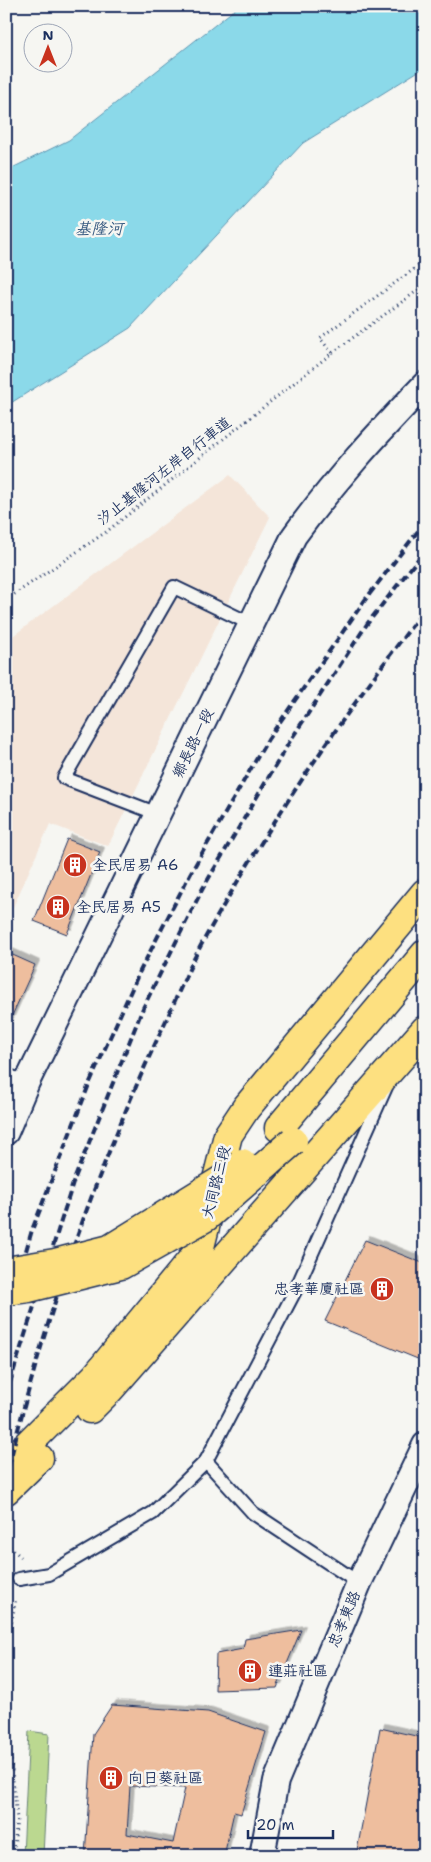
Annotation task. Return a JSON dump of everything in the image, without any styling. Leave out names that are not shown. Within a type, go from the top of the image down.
[{"type":"main road","name":"大同路三段","points":[[6,1466],[95,1378],[199,1251],[228,1135],[246,1108],[425,893]]},
{"type":"main road","points":[[6,1271],[55,1263],[110,1250],[230,1175],[279,1128],[425,954]]},
{"type":"main road","points":[[6,1291],[29,1288],[121,1266],[206,1217],[293,1141],[425,983]]},
{"type":"main road","points":[[6,1490],[110,1389],[425,1030]]},
{"type":"street","name":"鄉長路一段","points":[[6,1132],[17,1079],[158,814],[294,536],[339,478],[425,384]]},
{"type":"street","name":"忠孝東路","points":[[262,1856],[276,1781],[359,1583],[425,1445]]},
{"type":"lane","points":[[158,814],[64,778],[174,587],[252,624]]},
{"type":"lane","points":[[19,1579],[49,1574],[153,1512],[206,1461],[296,1290],[397,1064]]},
{"type":"lane","points":[[206,1461],[253,1512],[359,1583]]},
{"type":"path","points":[[332,353],[320,338],[425,261]]},
{"type":"path","name":"汐止基隆河左岸自行車道","points":[[6,600],[106,532],[332,353],[425,285]]},
{"type":"path","points":[[13,1856],[17,1819],[7,1721],[9,1637],[19,1579]]},
{"type":"shaded area","points":[[230,475],[270,517],[108,846],[50,824],[6,923],[6,641]]},
{"type":"green space","points":[[29,1731],[49,1734],[43,1856],[23,1856]]},
{"type":"water","name":"基隆河","points":[[239,6],[425,6],[425,67],[303,143],[130,328],[6,406],[6,171],[69,140]]},
{"type":"building","points":[[67,839],[100,852],[67,934],[34,921]]},
{"type":"building","points":[[6,952],[35,965],[6,1029]]},
{"type":"building","name":"忠孝華廈社區","points":[[365,1240],[425,1264],[425,1362],[325,1321]]},
{"type":"building","name":"連莊社區","points":[[301,1630],[277,1688],[215,1690],[216,1654],[243,1649],[245,1639]]},
{"type":"building","points":[[112,1705],[208,1712],[266,1732],[241,1814],[234,1812],[224,1856],[85,1856],[93,1734]],"holes":[[[130,1786],[185,1788],[173,1843],[127,1834]]]},
{"type":"building","points":[[380,1728],[425,1738],[425,1856],[356,1856]]},
{"type":"railway","points":[[6,1320],[32,1230],[90,1082],[138,975],[190,874],[268,739],[365,600],[425,522]]},
{"type":"railway","points":[[6,1395],[74,1180],[143,1008],[203,888],[290,741],[367,624],[425,550]]},
{"type":"railway","points":[[6,1478],[20,1421],[53,1307],[92,1194],[137,1085],[193,961],[281,811],[365,689],[425,609]]},
{"type":"place","name":"全民居易 A6","points":[[75,865]]},
{"type":"place","name":"全民居易 A5","points":[[58,907]]},
{"type":"place","name":"忠孝華廈社區","points":[[382,1289]]},
{"type":"place","name":"連莊社區","points":[[250,1671]]},
{"type":"place","name":"向日葵社區","points":[[111,1778]]}]
